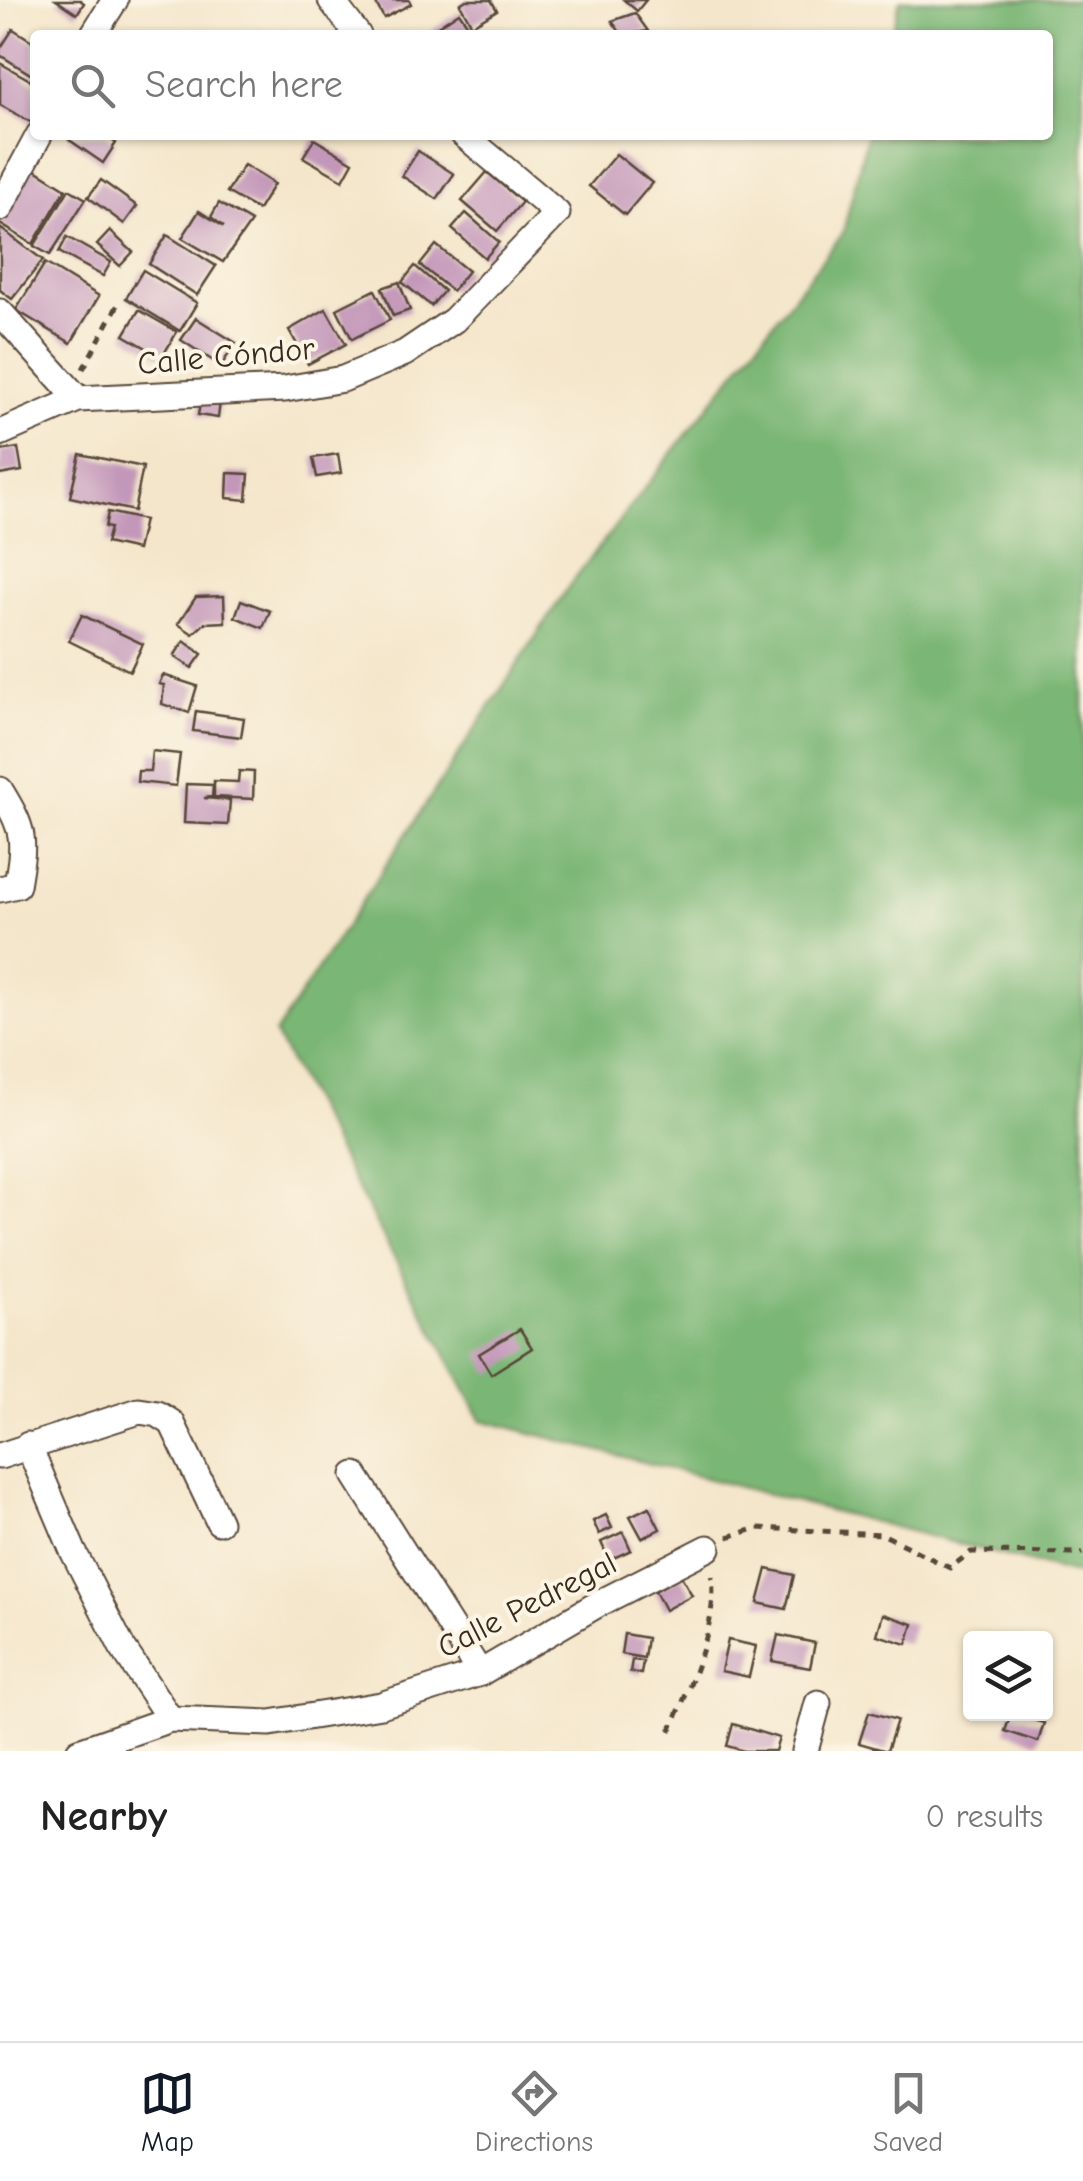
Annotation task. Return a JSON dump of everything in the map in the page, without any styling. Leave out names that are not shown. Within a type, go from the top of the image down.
[{"type":"street","points":[[96,30],[115,0]]},
{"type":"street","points":[[332,0],[354,30]]},
{"type":"street","points":[[0,208],[36,140]]},
{"type":"street","name":"Calle Cóndor","points":[[73,393],[285,389],[342,378],[405,354],[454,320],[558,212],[470,140]]},
{"type":"street","points":[[0,312],[73,393],[0,434]]},
{"type":"street","points":[[0,790],[21,824],[22,853],[16,885],[0,888]]},
{"type":"street","points":[[0,1456],[139,1411],[158,1414],[172,1423],[219,1522]]},
{"type":"street","points":[[28,1445],[74,1551],[122,1646],[170,1719]]},
{"type":"street","points":[[355,1474],[480,1673]]},
{"type":"street","name":"Calle Pedregal","points":[[78,1751],[170,1719],[270,1723],[381,1705],[480,1673],[598,1604],[708,1548]]},
{"type":"street","points":[[804,1751],[818,1703]]},
{"type":"path","points":[[73,393],[120,301]]},
{"type":"path","points":[[670,1731],[697,1672],[714,1592],[708,1548],[728,1537],[758,1528],[882,1534],[950,1568],[971,1552],[1083,1552]]},
{"type":"green space","points":[[900,0],[1083,0],[1083,1576],[481,1420],[275,1034],[569,586],[843,233],[866,140],[1053,140],[1053,30],[893,30]]},
{"type":"building","points":[[56,0],[80,0],[84,3],[77,14]]},
{"type":"building","points":[[374,0],[409,0],[411,4],[384,18]]},
{"type":"building","points":[[466,0],[491,0],[497,10],[472,25],[460,4]]},
{"type":"building","points":[[624,0],[646,0],[637,11]]},
{"type":"building","points":[[459,12],[472,30],[432,30]]},
{"type":"building","points":[[635,13],[647,30],[618,30],[612,21]]},
{"type":"building","points":[[13,29],[30,40],[30,74],[0,55]]},
{"type":"building","points":[[0,63],[30,80],[30,122],[0,105]]},
{"type":"building","points":[[69,140],[116,143],[103,163]]},
{"type":"building","points":[[316,140],[353,162],[343,180],[303,157]]},
{"type":"building","points":[[418,151],[454,174],[437,199],[402,176]]},
{"type":"building","points":[[616,154],[652,183],[625,215],[589,186]]},
{"type":"building","points":[[244,165],[274,184],[258,210],[227,192]]},
{"type":"building","points":[[31,167],[66,189],[33,244],[0,224]]},
{"type":"building","points":[[487,172],[522,202],[497,231],[462,201]]},
{"type":"building","points":[[101,180],[137,206],[124,224],[88,197]]},
{"type":"building","points":[[69,189],[86,199],[50,255],[34,246]]},
{"type":"building","points":[[219,203],[251,222],[223,262],[182,238],[199,211],[224,227],[211,217]]},
{"type":"building","points":[[466,213],[499,242],[485,258],[452,229]]},
{"type":"building","points":[[0,228],[43,260],[12,299],[0,290]]},
{"type":"building","points":[[110,231],[133,252],[120,266],[97,245]]},
{"type":"building","points":[[167,235],[216,266],[197,295],[149,264]]},
{"type":"building","points":[[67,237],[111,262],[103,276],[59,252]]},
{"type":"building","points":[[436,245],[468,271],[452,291],[420,265]]},
{"type":"building","points":[[45,263],[99,296],[71,343],[16,310]]},
{"type":"building","points":[[415,266],[444,291],[431,306],[402,282]]},
{"type":"building","points":[[143,270],[197,303],[180,331],[126,298]]},
{"type":"building","points":[[399,282],[410,310],[393,316],[382,288]]},
{"type":"building","points":[[375,290],[390,320],[352,339],[337,309]]},
{"type":"building","points":[[326,309],[346,344],[308,364],[289,330]]},
{"type":"building","points":[[139,310],[177,332],[162,357],[124,335]]},
{"type":"building","points":[[196,318],[236,343],[221,366],[181,340]]},
{"type":"building","points":[[201,399],[220,402],[218,418],[198,415]]},
{"type":"building","points":[[18,448],[22,471],[0,475],[0,451]]},
{"type":"building","points":[[80,454],[143,467],[134,511],[70,497]]},
{"type":"building","points":[[338,454],[341,473],[317,477],[313,458]]},
{"type":"building","points":[[228,473],[249,474],[247,500],[227,498]]},
{"type":"building","points":[[108,512],[144,520],[137,550],[106,543],[110,528],[105,527]]},
{"type":"building","points":[[224,596],[225,622],[205,623],[193,634],[178,624],[196,597]]},
{"type":"building","points":[[241,600],[270,611],[263,628],[235,617]]},
{"type":"building","points":[[82,615],[143,644],[130,671],[69,641]]},
{"type":"building","points":[[184,641],[202,654],[192,668],[174,656]]},
{"type":"building","points":[[163,675],[197,686],[189,713],[162,704],[164,685],[159,684]]},
{"type":"building","points":[[196,711],[244,718],[241,737],[193,731]]},
{"type":"building","points":[[152,751],[180,754],[176,786],[137,782],[138,771],[150,771]]},
{"type":"building","points":[[239,771],[254,772],[253,799],[214,797],[214,781],[238,782]]},
{"type":"building","points":[[186,784],[213,785],[212,797],[204,798],[230,800],[228,825],[184,823]]},
{"type":"building","points":[[520,1329],[532,1348],[491,1374],[479,1354]]},
{"type":"building","points":[[649,1507],[660,1529],[642,1538],[630,1516]]},
{"type":"building","points":[[606,1515],[612,1528],[599,1534],[593,1521]]},
{"type":"building","points":[[623,1532],[631,1550],[609,1560],[601,1542]]},
{"type":"building","points":[[767,1569],[794,1575],[786,1609],[758,1603]]},
{"type":"building","points":[[681,1576],[692,1595],[665,1610],[655,1591]]},
{"type":"building","points":[[883,1614],[913,1624],[907,1644],[877,1635]]},
{"type":"building","points":[[624,1634],[647,1638],[644,1658],[621,1654]]},
{"type":"building","points":[[778,1635],[815,1643],[810,1668],[772,1661]]},
{"type":"building","points":[[728,1640],[756,1646],[749,1677],[721,1671]]},
{"type":"building","points":[[632,1660],[643,1661],[641,1674],[630,1672]]},
{"type":"building","points":[[869,1712],[897,1720],[887,1751],[859,1743]]},
{"type":"building","points":[[1009,1721],[1044,1723],[1038,1742],[1005,1731]]},
{"type":"building","points":[[733,1724],[779,1738],[775,1751],[744,1751],[727,1746]]}]
